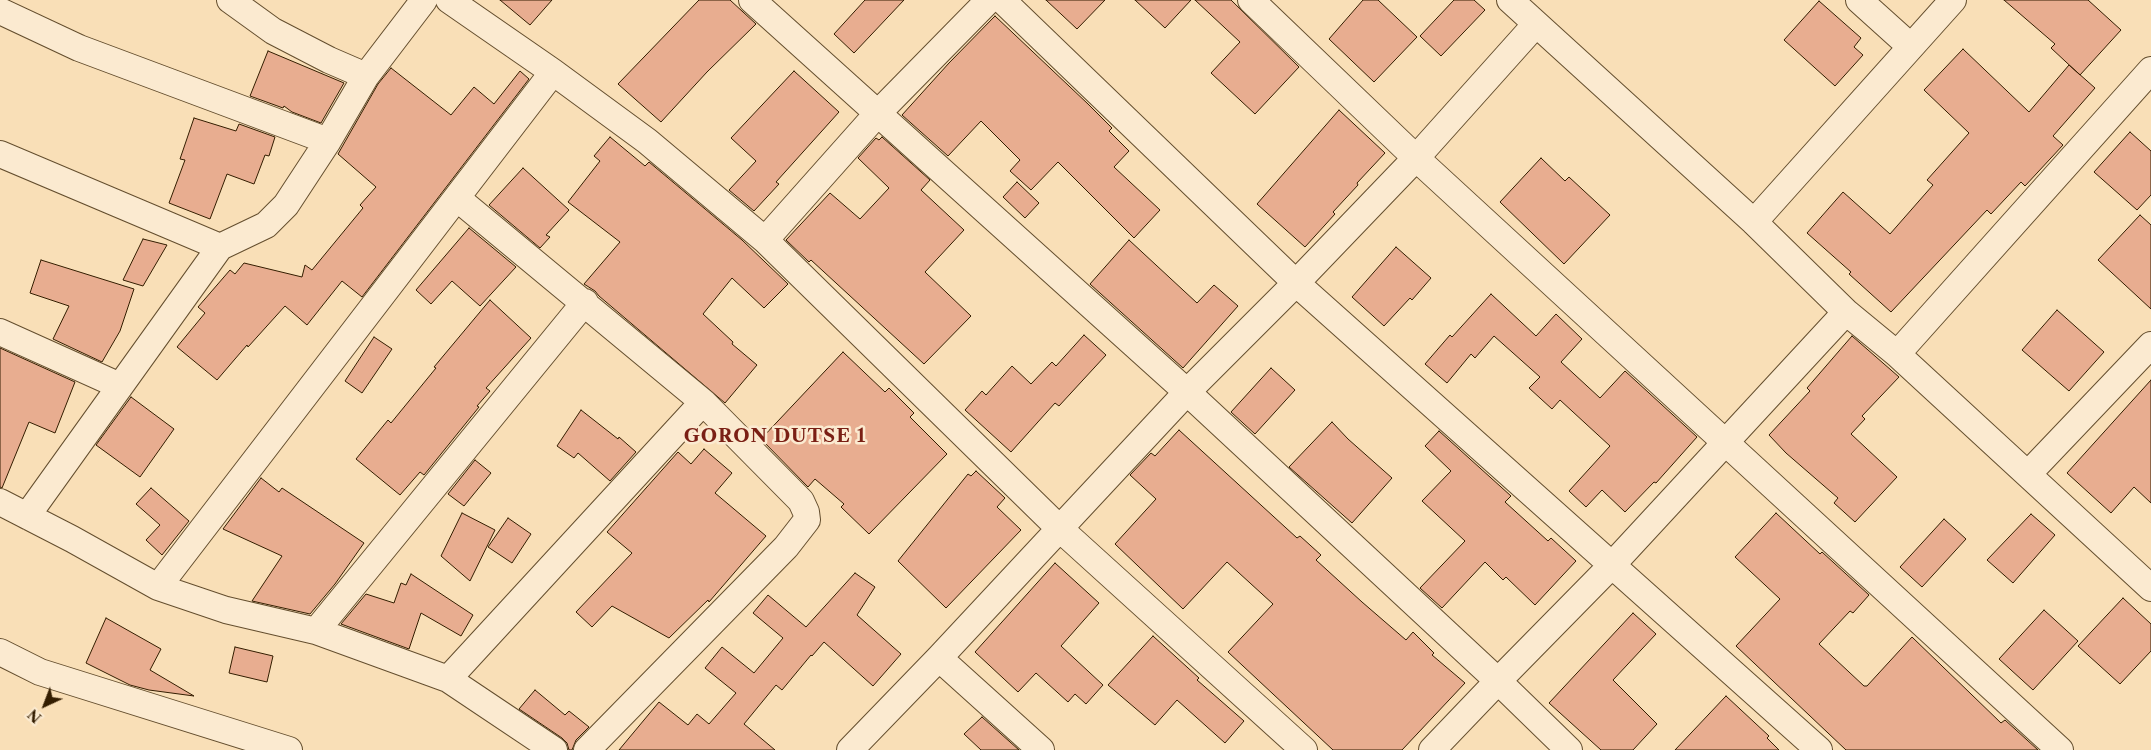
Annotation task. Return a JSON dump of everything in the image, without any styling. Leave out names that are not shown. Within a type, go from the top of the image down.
[{"type":"street","points":[[230,0],[274,31],[329,60],[366,76]]},
{"type":"street","points":[[27,516],[220,246],[266,225],[286,205],[328,141],[366,76],[424,0]]},
{"type":"street","points":[[449,0],[553,72],[670,159],[765,240],[1059,528],[1304,750]]},
{"type":"street","points":[[752,0],[1187,392],[1498,680],[1569,750]]},
{"type":"street","points":[[765,240],[878,113],[989,0]]},
{"type":"street","points":[[1002,0],[1296,282],[1819,750]]},
{"type":"street","points":[[1251,0],[1416,158],[2060,750]]},
{"type":"street","points":[[1510,0],[1754,222],[1846,312],[1897,354],[2151,588]]},
{"type":"street","points":[[1859,0],[1910,46]]},
{"type":"street","points":[[1754,222],[1953,0]]},
{"type":"street","points":[[0,11],[79,48],[328,141]]},
{"type":"street","points":[[850,750],[939,658],[1187,392],[1416,158],[1536,24]]},
{"type":"street","points":[[1897,354],[2151,70]]},
{"type":"street","points":[[158,587],[458,199],[553,72]]},
{"type":"street","points":[[0,154],[220,246]]},
{"type":"street","points":[[458,199],[585,302],[703,402],[801,501],[806,512],[807,520],[786,547],[587,750]]},
{"type":"street","points":[[316,631],[585,302]]},
{"type":"street","points":[[1432,750],[1498,680],[1612,565],[1846,312]]},
{"type":"street","points":[[0,332],[120,386]]},
{"type":"street","points":[[2028,474],[2151,345]]},
{"type":"street","points":[[448,679],[703,402]]},
{"type":"street","points":[[0,502],[158,587],[226,610],[316,631],[448,679],[554,750]]},
{"type":"street","points":[[0,652],[40,672],[289,750]]},
{"type":"street","points":[[939,658],[1041,750]]},
{"type":"building","points":[[500,0],[552,0],[530,25]]},
{"type":"building","points":[[699,0],[730,0],[756,24],[707,72],[661,122],[618,84]]},
{"type":"building","points":[[865,0],[904,0],[854,53],[834,34]]},
{"type":"building","points":[[1046,0],[1105,0],[1077,29]]},
{"type":"building","points":[[1135,0],[1191,0],[1165,28]]},
{"type":"building","points":[[1195,0],[1231,0],[1299,67],[1255,114],[1211,73],[1240,42]]},
{"type":"building","points":[[1363,0],[1378,0],[1417,37],[1374,82],[1329,39]]},
{"type":"building","points":[[1454,0],[1474,0],[1485,10],[1441,56],[1420,36]]},
{"type":"building","points":[[2004,0],[2088,0],[2121,30],[2080,75],[2051,48],[2055,44]]},
{"type":"building","points":[[1819,1],[1861,38],[1854,47],[1863,55],[1835,86],[1784,40]]},
{"type":"building","points":[[995,16],[1112,128],[1109,131],[1129,151],[1114,167],[1160,210],[1134,238],[1058,162],[1031,190],[1010,171],[1020,160],[981,121],[948,156],[902,115]]},
{"type":"building","points":[[1963,49],[2029,112],[2069,65],[2095,88],[2053,136],[2063,145],[2025,186],[2021,182],[1991,214],[1987,210],[1891,312],[1849,274],[1851,272],[1807,233],[1843,192],[1890,234],[1933,185],[1927,180],[1969,133],[1924,90]]},
{"type":"building","points":[[268,51],[344,83],[321,123],[292,112],[284,106],[283,108],[250,96]]},
{"type":"building","points":[[391,68],[451,115],[474,87],[494,104],[520,71],[529,79],[362,297],[342,281],[307,325],[285,306],[248,347],[247,345],[217,380],[177,347],[205,313],[198,307],[230,270],[235,274],[244,263],[302,277],[305,265],[312,270],[363,208],[360,205],[376,187],[338,154],[378,84]]},
{"type":"building","points":[[794,71],[839,112],[776,182],[779,184],[754,211],[729,190],[756,161],[731,138]]},
{"type":"building","points":[[1339,110],[1385,153],[1357,183],[1358,185],[1333,212],[1335,214],[1305,247],[1257,204]]},
{"type":"building","points":[[194,118],[236,131],[239,124],[275,137],[269,156],[265,155],[254,184],[227,174],[210,219],[169,203],[185,160],[180,159]]},
{"type":"building","points":[[2130,132],[2151,151],[2151,195],[2137,210],[2094,172]]},
{"type":"building","points":[[610,137],[645,166],[649,162],[742,240],[788,284],[764,308],[732,278],[703,314],[733,342],[732,344],[757,365],[725,403],[595,291],[584,284],[620,242],[568,202],[600,161],[594,156]]},
{"type":"building","points":[[882,137],[930,180],[921,190],[964,230],[925,272],[971,316],[924,364],[811,260],[809,262],[786,240],[830,193],[860,219],[889,188],[858,158],[876,138],[879,140]]},
{"type":"building","points":[[1541,158],[1565,181],[1569,177],[1610,215],[1564,264],[1500,202]]},
{"type":"building","points":[[523,168],[569,210],[546,235],[550,237],[540,248],[489,205]]},
{"type":"building","points":[[1017,182],[1039,203],[1025,218],[1003,197]]},
{"type":"building","points":[[2140,215],[2151,225],[2151,309],[2098,260]]},
{"type":"building","points":[[469,228],[516,267],[480,306],[452,281],[431,304],[416,290]]},
{"type":"building","points":[[143,239],[167,245],[143,286],[123,280]]},
{"type":"building","points":[[1129,240],[1197,303],[1214,285],[1238,306],[1183,368],[1090,284]]},
{"type":"building","points":[[1396,247],[1431,278],[1412,300],[1410,298],[1384,326],[1352,297]]},
{"type":"building","points":[[41,260],[134,289],[120,331],[102,362],[53,339],[69,306],[30,293]]},
{"type":"building","points":[[1491,294],[1536,336],[1556,314],[1582,339],[1561,362],[1600,398],[1625,371],[1697,437],[1656,483],[1654,482],[1625,512],[1602,490],[1586,507],[1569,491],[1610,446],[1560,400],[1552,409],[1529,388],[1540,377],[1494,336],[1475,358],[1471,354],[1447,383],[1425,364],[1450,335],[1452,337]]},
{"type":"building","points":[[490,300],[531,338],[486,388],[490,391],[477,406],[479,407],[424,475],[420,472],[400,495],[356,459],[388,420],[391,423],[436,368],[434,367]]},
{"type":"building","points":[[2057,310],[2104,352],[2069,391],[2022,350]]},
{"type":"building","points":[[1084,335],[1106,355],[1059,406],[1055,403],[1011,452],[965,410],[982,391],[986,395],[1012,366],[1031,384],[1052,362],[1056,366]]},
{"type":"building","points":[[1852,336],[1899,377],[1862,416],[1865,419],[1851,434],[1897,477],[1855,522],[1834,503],[1838,498],[1786,453],[1769,435],[1810,391],[1807,388]]},
{"type":"building","points":[[374,337],[392,349],[362,393],[345,381]]},
{"type":"building","points":[[0,348],[75,382],[55,433],[29,422],[2,488],[0,487]]},
{"type":"building","points":[[843,352],[885,392],[889,388],[914,413],[910,417],[947,454],[869,534],[841,507],[844,504],[815,479],[808,487],[761,439]]},
{"type":"building","points":[[1271,368],[1295,390],[1255,434],[1231,412]]},
{"type":"building","points":[[2151,380],[2151,503],[2134,487],[2111,513],[2067,473]]},
{"type":"building","points":[[131,397],[174,429],[140,477],[96,445]]},
{"type":"building","points":[[581,410],[618,439],[619,437],[636,452],[610,481],[578,453],[574,458],[557,446]]},
{"type":"building","points":[[1332,422],[1348,439],[1392,478],[1352,523],[1289,467]]},
{"type":"building","points":[[1179,430],[1297,538],[1300,536],[1321,555],[1316,560],[1362,602],[1406,640],[1413,632],[1434,653],[1432,655],[1465,683],[1402,750],[1333,750],[1228,652],[1273,604],[1227,562],[1183,609],[1115,544],[1156,499],[1130,475],[1151,453],[1155,456]]},
{"type":"building","points":[[1439,431],[1511,496],[1505,502],[1548,541],[1551,538],[1576,561],[1535,605],[1506,577],[1503,580],[1485,562],[1442,608],[1420,588],[1465,541],[1422,501],[1451,471],[1425,446]]},
{"type":"building","points":[[704,449],[732,473],[715,493],[766,536],[709,602],[708,600],[669,638],[612,606],[592,627],[576,612],[632,553],[607,532],[678,452],[691,464]]},
{"type":"building","points":[[475,460],[491,473],[464,506],[448,494]]},
{"type":"building","points":[[976,471],[1005,498],[997,507],[1021,530],[946,608],[898,561],[968,474],[971,476]]},
{"type":"building","points":[[261,478],[279,492],[282,488],[364,543],[335,584],[310,614],[252,601],[282,556],[223,529]]},
{"type":"building","points":[[151,488],[189,521],[162,555],[146,540],[160,525],[136,504]]},
{"type":"building","points":[[462,513],[495,530],[470,581],[441,556]]},
{"type":"building","points":[[1776,513],[1820,554],[1822,552],[1869,595],[1853,613],[1850,611],[1819,644],[1864,686],[1867,686],[1912,637],[2001,723],[2005,720],[2038,750],[1846,750],[1736,646],[1780,599],[1735,557]]},
{"type":"building","points":[[2031,514],[2055,535],[2013,583],[1987,560]]},
{"type":"building","points":[[508,518],[531,534],[512,563],[488,547]]},
{"type":"building","points":[[1944,519],[1966,539],[1922,587],[1900,567]]},
{"type":"building","points":[[1055,563],[1099,603],[1061,646],[1103,685],[1086,704],[1075,694],[1068,702],[1036,673],[1018,692],[975,652]]},
{"type":"building","points":[[855,573],[875,587],[857,615],[901,654],[873,686],[824,642],[782,690],[776,685],[744,724],[775,750],[619,750],[659,702],[688,725],[697,714],[709,724],[736,693],[705,668],[722,647],[754,673],[783,638],[753,613],[768,595],[806,627]]},
{"type":"building","points":[[411,574],[473,615],[461,636],[421,613],[409,649],[341,624],[366,594],[394,603],[401,583],[406,585]]},
{"type":"building","points":[[2123,598],[2151,624],[2151,651],[2120,684],[2078,646]]},
{"type":"building","points":[[2044,610],[2078,641],[2033,690],[1999,659]]},
{"type":"building","points":[[1633,613],[1656,634],[1613,680],[1657,724],[1633,750],[1601,750],[1549,703]]},
{"type":"building","points":[[106,618],[161,649],[150,670],[194,696],[149,690],[130,685],[86,663]]},
{"type":"building","points":[[1153,636],[1199,678],[1197,680],[1244,721],[1225,743],[1177,700],[1155,725],[1108,685]]},
{"type":"building","points":[[235,647],[273,656],[267,682],[229,673]]},
{"type":"building","points":[[535,690],[565,715],[569,711],[589,727],[576,740],[572,750],[569,750],[567,743],[562,738],[519,709]]},
{"type":"building","points":[[1726,696],[1769,736],[1767,738],[1779,750],[1675,750]]},
{"type":"building","points":[[982,717],[1019,750],[981,750],[964,734]]},
{"type":"district","name":"GORON DUTSE 1","points":[[775,437]]}]
